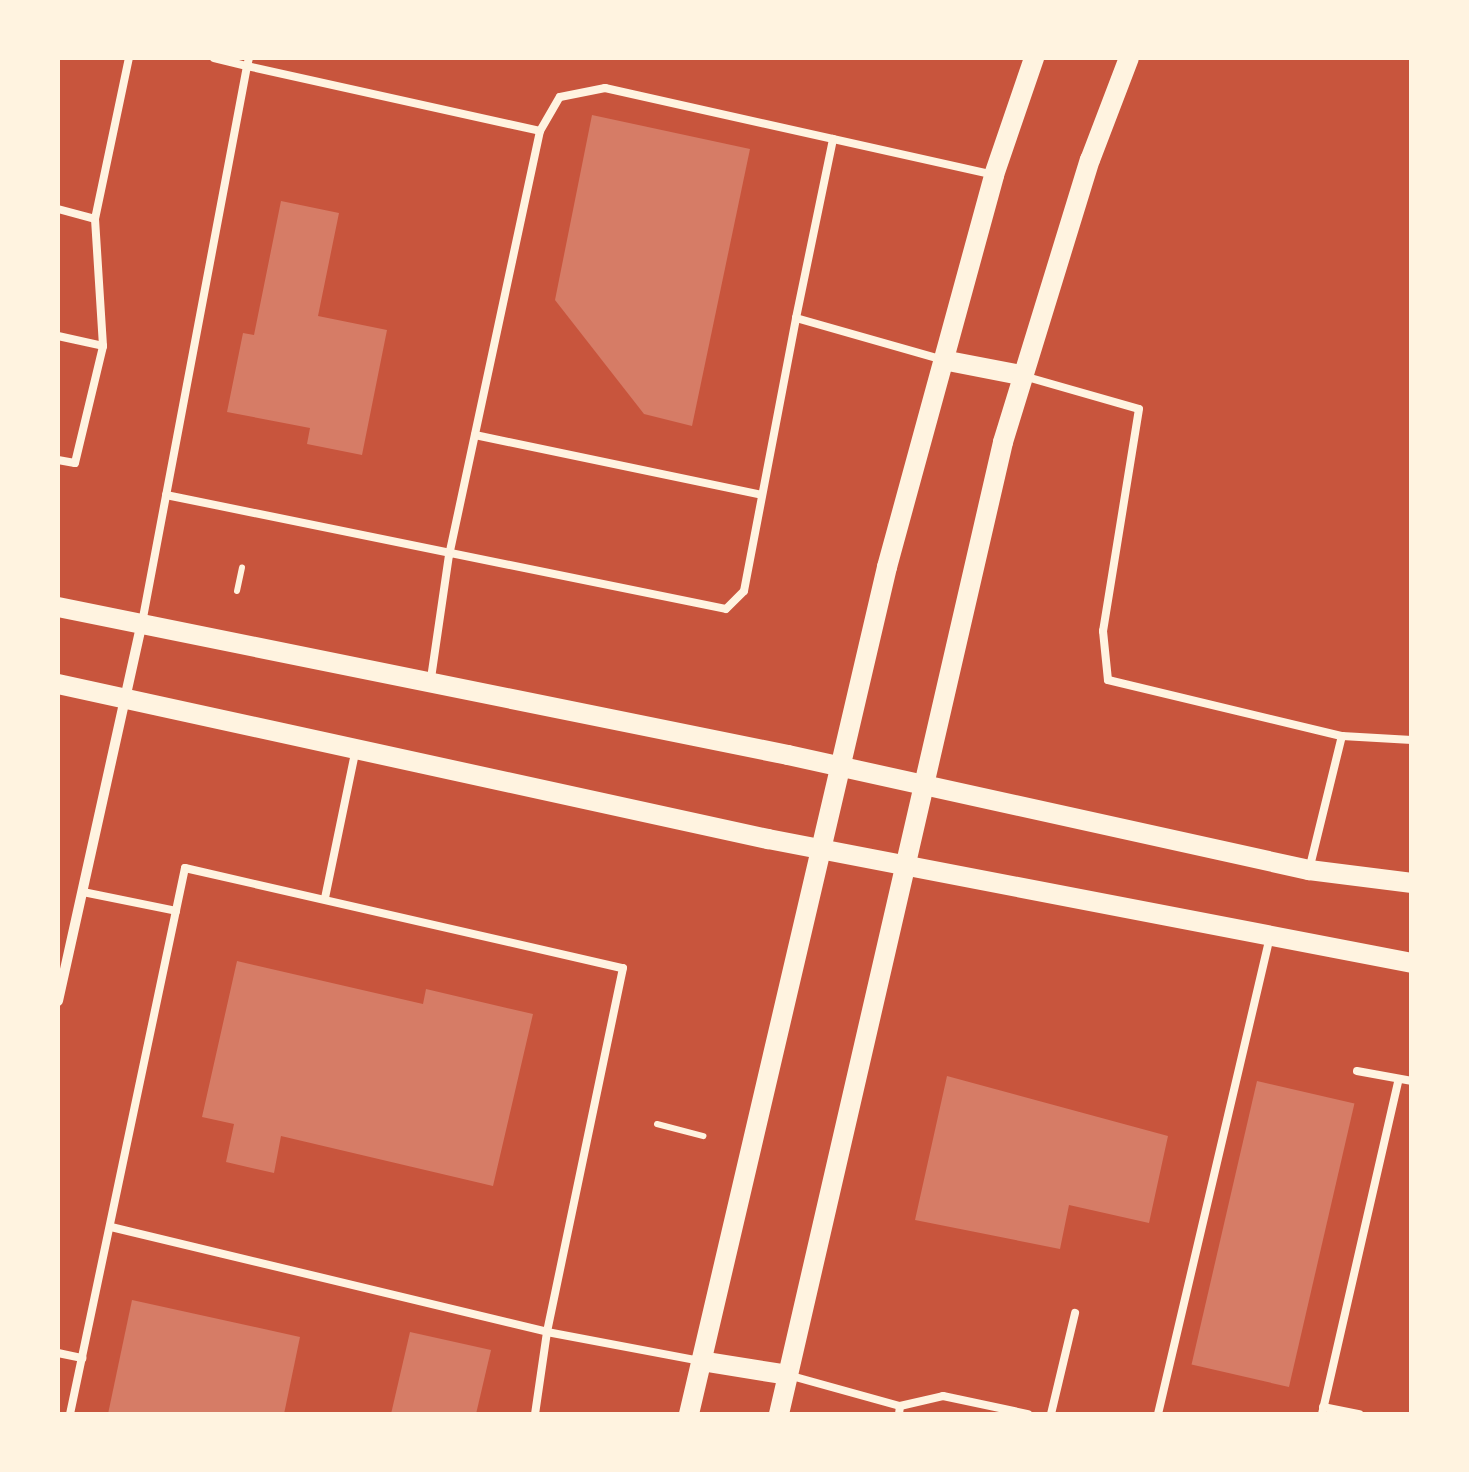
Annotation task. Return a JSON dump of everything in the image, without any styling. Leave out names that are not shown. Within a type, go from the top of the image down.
[{"type":"main road","points":[[689,1414],[817,846],[943,360],[994,175],[1034,58]]},
{"type":"main road","points":[[779,1414],[921,787],[1020,375],[1129,58]]},
{"type":"main road","points":[[943,360],[1020,375]]},
{"type":"main road","points":[[58,606],[839,766],[1309,870],[1412,882]]},
{"type":"main road","points":[[58,684],[903,866],[1269,940],[1412,963]]},
{"type":"main road","points":[[701,1361],[788,1375]]},
{"type":"street","points":[[58,1002],[142,623]]},
{"type":"lane","points":[[58,460],[75,463],[103,346],[94,219],[129,58]]},
{"type":"lane","points":[[214,58],[248,62],[540,131]]},
{"type":"lane","points":[[142,623],[248,62]]},
{"type":"lane","points":[[431,681],[449,555],[540,131],[560,98],[605,88],[994,175]]},
{"type":"lane","points":[[166,495],[726,609],[744,592],[833,139]]},
{"type":"lane","points":[[58,209],[94,219]]},
{"type":"lane","points":[[796,318],[943,360]]},
{"type":"lane","points":[[58,336],[103,346]]},
{"type":"lane","points":[[1020,375],[1139,409],[1103,631],[1108,680],[1342,736],[1412,740]]},
{"type":"lane","points":[[475,435],[762,495]]},
{"type":"lane","points":[[1309,870],[1342,736]]},
{"type":"lane","points":[[325,898],[356,749]]},
{"type":"lane","points":[[70,1414],[185,868],[623,968],[546,1332],[534,1414]]},
{"type":"lane","points":[[82,892],[176,911]]},
{"type":"lane","points":[[1158,1414],[1269,940]]},
{"type":"lane","points":[[1357,1071],[1412,1081]]},
{"type":"lane","points":[[1359,1414],[1322,1411],[1398,1081]]},
{"type":"lane","points":[[111,1227],[546,1332],[701,1361]]},
{"type":"lane","points":[[1051,1414],[1075,1314]]},
{"type":"lane","points":[[58,1352],[82,1358]]},
{"type":"lane","points":[[788,1375],[900,1410],[942,1396],[1028,1414]]},
{"type":"path","points":[[237,591],[242,568]]},
{"type":"path","points":[[656,1124],[703,1136]]},
{"type":"building","points":[[592,115],[750,149],[692,426],[644,414],[555,300]]},
{"type":"building","points":[[281,201],[339,213],[318,316],[387,330],[362,455],[307,444],[310,428],[227,412],[243,333],[254,335]]},
{"type":"building","points":[[237,961],[423,1004],[426,989],[533,1014],[493,1186],[281,1136],[274,1173],[226,1162],[234,1124],[202,1117]]},
{"type":"building","points":[[947,1076],[1168,1136],[1149,1223],[1069,1205],[1060,1249],[915,1220]]},
{"type":"building","points":[[1257,1081],[1354,1103],[1289,1387],[1192,1365]]},
{"type":"building","points":[[132,1300],[300,1337],[284,1414],[108,1414]]},
{"type":"building","points":[[410,1332],[491,1350],[476,1414],[391,1414]]}]
